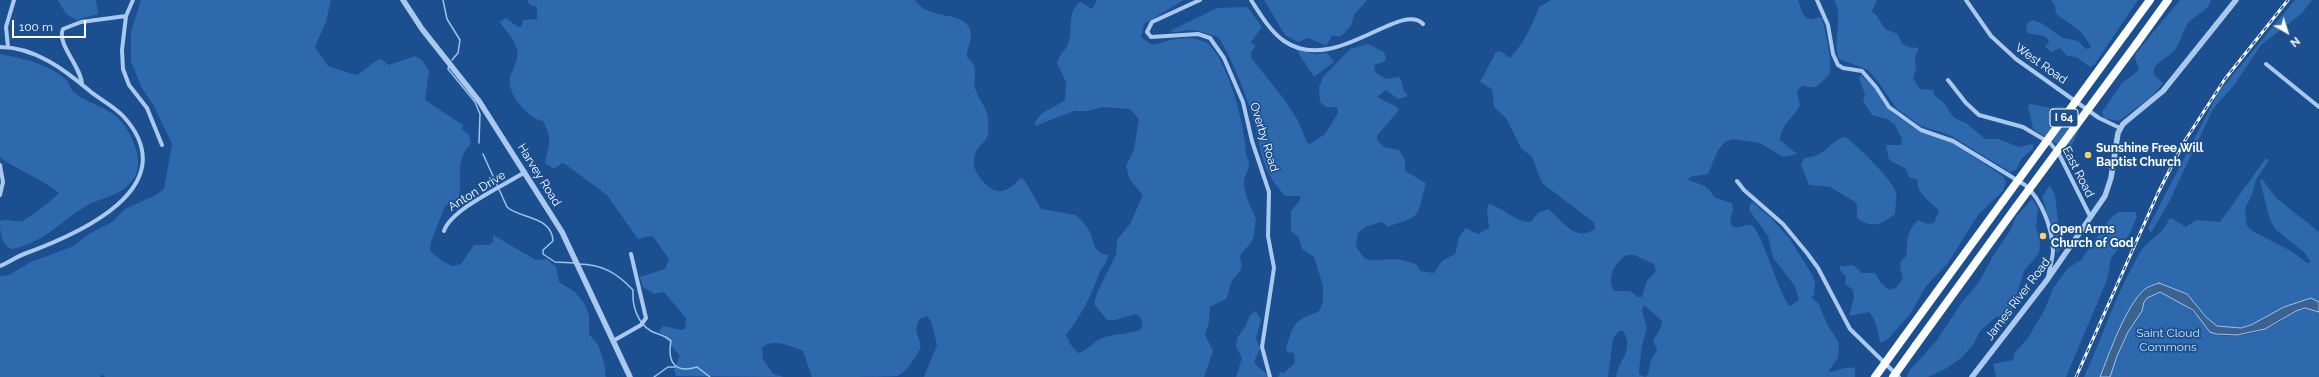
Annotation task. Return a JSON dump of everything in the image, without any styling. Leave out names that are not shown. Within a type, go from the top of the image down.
[{"type":"highway","name":"I 64","points":[[1875,377],[2150,0]]},
{"type":"highway","name":"I 64","points":[[1892,377],[2168,0]]},
{"type":"street","points":[[8,47],[6,27],[14,0]]},
{"type":"street","points":[[133,0],[126,16],[122,50],[123,69],[129,85],[147,108],[162,145]]},
{"type":"street","name":"Overby Road","points":[[1200,0],[1156,20],[1148,27],[1147,32],[1153,37],[1198,34],[1210,38],[1224,58],[1243,102],[1252,141],[1269,192],[1268,236],[1274,268],[1262,347],[1270,377]]},
{"type":"street","points":[[1251,0],[1262,17],[1283,40],[1299,48],[1310,51],[1322,50],[1347,44],[1405,18],[1416,19],[1423,24]]},
{"type":"street","points":[[1818,0],[1828,25],[1833,54],[1838,65],[1846,69],[1862,71],[1876,87],[1889,107],[1921,130],[1953,140],[2025,185],[2033,193],[2043,211],[2052,245],[2052,256],[2047,280]]},
{"type":"street","name":"West Road","points":[[1966,0],[1991,36],[2016,59],[2099,118],[2120,128]]},
{"type":"street","points":[[2120,128],[2163,91],[2236,0]]},
{"type":"street","name":"Harvey Road","points":[[406,1],[422,28],[479,101],[525,172],[579,264],[630,377]]},
{"type":"street","points":[[82,85],[79,74],[62,39],[63,29],[81,22],[126,16]]},
{"type":"street","points":[[0,47],[8,47],[49,61],[121,114],[133,129],[142,148],[142,163],[139,176],[128,194],[103,217],[68,237],[23,254],[0,266]]},
{"type":"street","points":[[2266,64],[2319,107]]},
{"type":"street","name":"East Road","points":[[1948,80],[1966,103],[1979,115],[2023,127],[2050,143],[2059,154],[2090,216]]},
{"type":"street","name":"James River Road","points":[[1972,377],[2047,280],[2107,191],[2120,128]]},
{"type":"street","points":[[0,165],[3,182],[0,195]]},
{"type":"street","name":"Anton Drive","points":[[444,231],[446,226],[456,215],[525,172]]},
{"type":"street","points":[[1737,181],[1744,190],[1783,224],[1807,253],[1818,268],[1850,329],[1899,377]]},
{"type":"street","points":[[613,341],[641,325],[645,321],[646,314],[638,290],[632,254]]},
{"type":"green space","points":[[58,0],[96,0],[98,14],[77,20],[66,14]]},
{"type":"green space","points":[[141,0],[331,0],[326,22],[315,47],[328,66],[356,75],[380,59],[389,65],[415,56],[422,60],[429,71],[425,100],[463,125],[462,129],[469,135],[471,143],[466,150],[461,163],[459,197],[445,206],[431,242],[430,251],[441,260],[452,266],[461,264],[474,245],[489,245],[493,242],[493,235],[536,260],[547,259],[556,267],[559,282],[575,292],[584,303],[589,315],[589,334],[598,345],[604,362],[606,377],[105,377],[102,374],[100,377],[0,377],[0,276],[9,275],[31,262],[74,246],[87,235],[112,222],[125,209],[156,195],[164,189],[172,144],[154,106],[142,88],[131,62],[131,32]]},
{"type":"green space","points":[[527,0],[915,0],[929,11],[962,21],[968,25],[971,33],[967,57],[974,66],[976,91],[988,116],[987,138],[978,148],[975,157],[974,165],[977,174],[986,185],[996,191],[1005,190],[1021,178],[1025,181],[1041,209],[1075,215],[1082,221],[1090,232],[1094,245],[1098,250],[1103,254],[1108,255],[1086,305],[1066,335],[1071,345],[1078,353],[1082,352],[1101,338],[1137,331],[1142,327],[1142,320],[1136,314],[1115,320],[1107,320],[1094,304],[1097,293],[1116,255],[1117,240],[1130,224],[1142,197],[1142,194],[1130,180],[1126,166],[1134,150],[1139,119],[1130,109],[1102,107],[1088,111],[1074,111],[1035,126],[1036,121],[1047,110],[1065,100],[1066,82],[1057,63],[1059,57],[1068,44],[1073,10],[1080,2],[1092,9],[1097,0],[1184,0],[1144,24],[1141,37],[1152,45],[1185,38],[1198,39],[1205,42],[1213,49],[1221,61],[1234,93],[1243,128],[1246,154],[1249,164],[1244,180],[1244,186],[1249,204],[1256,220],[1254,237],[1240,257],[1242,266],[1240,272],[1233,279],[1226,299],[1210,307],[1209,322],[1205,335],[1213,351],[1204,377],[924,377],[937,345],[931,321],[927,316],[920,319],[916,328],[920,344],[919,351],[902,374],[898,376],[812,377],[803,351],[788,345],[771,343],[762,348],[763,359],[773,374],[784,377],[676,376],[674,369],[680,356],[659,331],[663,326],[681,330],[685,329],[686,318],[664,292],[654,294],[643,287],[640,277],[665,269],[669,259],[651,236],[638,239],[607,195],[565,164],[562,163],[554,169],[545,163],[549,146],[549,138],[543,121],[531,116],[519,104],[511,90],[510,77],[516,61],[517,50],[512,38],[499,22],[506,18],[518,27],[521,27],[523,20],[537,19],[537,7],[530,5]]},
{"type":"green space","points":[[1264,0],[1367,0],[1354,15],[1351,26],[1341,36],[1332,36],[1326,46],[1309,38],[1298,42],[1285,35]]},
{"type":"green space","points":[[1551,0],[1798,0],[1802,12],[1806,17],[1809,19],[1819,17],[1822,18],[1829,53],[1831,67],[1830,71],[1826,78],[1815,87],[1803,86],[1799,89],[1797,92],[1800,105],[1785,125],[1781,134],[1780,140],[1797,154],[1783,157],[1760,143],[1732,139],[1725,142],[1718,150],[1708,174],[1690,177],[1688,180],[1706,187],[1714,197],[1732,203],[1733,210],[1730,221],[1733,227],[1751,225],[1755,228],[1781,289],[1790,306],[1799,300],[1795,286],[1773,258],[1768,236],[1750,211],[1749,208],[1752,202],[1771,218],[1789,238],[1815,281],[1814,296],[1811,297],[1819,304],[1827,324],[1839,343],[1838,358],[1828,372],[1855,368],[1855,377],[1645,377],[1616,377],[1627,349],[1626,338],[1623,331],[1619,331],[1613,339],[1608,377],[1278,377],[1280,372],[1284,373],[1295,363],[1294,353],[1287,352],[1286,349],[1293,328],[1299,321],[1319,311],[1323,301],[1323,286],[1314,257],[1302,249],[1299,238],[1291,231],[1291,211],[1300,200],[1300,196],[1285,196],[1270,176],[1262,158],[1252,115],[1242,86],[1228,53],[1218,37],[1193,30],[1177,32],[1170,31],[1217,8],[1246,7],[1249,9],[1262,27],[1251,42],[1256,46],[1251,52],[1252,59],[1284,99],[1297,119],[1307,142],[1310,144],[1325,134],[1338,113],[1337,107],[1326,107],[1320,102],[1319,87],[1324,76],[1350,49],[1368,44],[1384,52],[1386,59],[1384,62],[1374,65],[1375,72],[1386,79],[1400,77],[1404,91],[1408,96],[1398,99],[1386,90],[1377,97],[1397,107],[1399,110],[1377,136],[1377,140],[1384,147],[1399,150],[1405,160],[1405,171],[1426,183],[1420,207],[1412,218],[1388,227],[1382,222],[1367,226],[1358,233],[1356,247],[1365,259],[1402,260],[1417,265],[1420,271],[1434,273],[1442,261],[1455,254],[1459,237],[1466,228],[1478,234],[1489,228],[1487,209],[1489,204],[1500,208],[1520,220],[1531,222],[1538,213],[1548,209],[1575,232],[1588,233],[1595,229],[1594,223],[1542,183],[1532,157],[1521,148],[1506,118],[1494,107],[1492,89],[1480,82],[1496,52],[1500,51],[1510,58],[1515,52],[1527,34],[1539,7]],"holes":[[[1627,255],[1634,255],[1654,264],[1656,271],[1646,282],[1642,297],[1638,297],[1630,291],[1614,291],[1612,286],[1611,276],[1613,271],[1619,262]],[[1644,305],[1662,321],[1660,329],[1653,341],[1657,350],[1651,360],[1648,375],[1645,377],[1639,374],[1642,345],[1647,328],[1642,311]]]},
{"type":"green space","points":[[1834,0],[1877,0],[1872,11],[1885,29],[1898,34],[1902,44],[1908,47],[1919,48],[1915,57],[1916,68],[1913,78],[1920,89],[1933,90],[1935,96],[1944,103],[1954,118],[1966,123],[1985,139],[1998,139],[2019,147],[2033,144],[2033,149],[2022,158],[2016,170],[2010,172],[1950,135],[1921,126],[1897,109],[1868,70],[1839,59],[1837,52],[1838,14],[1837,6]]},
{"type":"green space","points":[[2051,0],[2138,0],[2094,65],[2090,67],[2076,57],[2067,56],[2060,48],[2052,52],[2045,47],[2049,42],[2045,37],[2026,31],[2027,24],[2032,20],[2041,23],[2063,38],[2078,41],[2086,49],[2090,48],[2091,46],[2080,31],[2056,14],[2055,6]]},
{"type":"green space","points":[[2180,0],[2211,0],[2208,7],[2192,19],[2186,26],[2178,45],[2173,52],[2155,67],[2154,75],[2163,83],[2151,97],[2119,121],[2104,118],[2102,112],[2122,83],[2139,70],[2135,58],[2136,53]]},
{"type":"green space","points":[[2295,0],[2312,0],[2301,14],[2261,45],[2235,84],[2213,109],[2169,202],[2151,233],[2148,228],[2218,93]]},
{"type":"green space","points":[[1296,49],[1314,54],[1327,53],[1334,62],[1314,77]]},
{"type":"green space","points":[[0,54],[28,60],[50,69],[65,79],[77,95],[113,114],[125,126],[130,134],[137,153],[138,162],[137,171],[129,185],[117,193],[83,208],[34,242],[13,249],[6,245],[2,238],[0,221],[22,221],[59,193],[45,183],[0,157]]},
{"type":"green space","points":[[1861,75],[1873,86],[1885,105],[1898,117],[1922,133],[1942,138],[1958,146],[2003,176],[2006,182],[2003,191],[1978,215],[1948,263],[1926,286],[1911,313],[1889,338],[1881,343],[1874,320],[1869,312],[1849,316],[1854,297],[1853,290],[1845,284],[1846,277],[1840,270],[1840,266],[1851,265],[1862,273],[1875,273],[1881,283],[1889,290],[1896,288],[1903,278],[1900,267],[1901,261],[1907,255],[1907,241],[1912,227],[1918,220],[1928,224],[1934,223],[1939,211],[1921,194],[1918,180],[1909,177],[1906,169],[1889,160],[1886,145],[1901,145],[1902,139],[1895,125],[1887,119],[1872,115],[1863,101],[1865,95],[1859,78]]},
{"type":"green space","points":[[2030,104],[2052,108],[2062,106],[2084,118],[2067,156],[2059,146],[2033,129],[2028,106]]},
{"type":"green space","points":[[1843,137],[1847,138],[1867,156],[1883,173],[1894,188],[1896,193],[1895,214],[1881,223],[1868,224],[1857,218],[1857,206],[1855,202],[1830,187],[1809,185],[1801,165],[1804,158],[1822,153],[1833,143]]},
{"type":"green space","points":[[2266,158],[2269,160],[2256,180],[2251,197],[2245,208],[2247,226],[2254,232],[2293,252],[2307,263],[2311,262],[2305,253],[2276,230],[2270,220],[2260,181],[2262,179],[2276,198],[2319,232],[2319,302],[2311,298],[2303,300],[2259,322],[2235,328],[2223,327],[2212,323],[2187,294],[2145,289],[2130,309],[2100,377],[2084,377],[2117,297],[2132,266],[2144,247],[2160,233],[2168,220],[2171,218],[2186,227],[2196,220],[2220,222]]},
{"type":"green space","points":[[2050,185],[2055,195],[2058,221],[2065,241],[2057,254],[2053,232],[2042,197]]},
{"type":"green space","points":[[2032,199],[2038,208],[2036,227],[2040,242],[2039,253],[2024,271],[2012,310],[2007,315],[1996,317],[1980,331],[1973,345],[1961,358],[1947,368],[1928,377],[1907,377],[1909,371],[1937,340],[1962,302],[1979,282],[1993,256],[2010,231],[2016,217]]},
{"type":"green space","points":[[2118,212],[2135,212],[2137,216],[2130,233],[2111,258],[2107,280],[2066,377],[1996,377],[1993,364],[2013,360],[2015,352],[2028,338],[2045,309],[2053,288],[2068,268],[2081,260],[2110,219]]},
{"type":"green space","name":"Saint Cloud Commons","points":[[2160,292],[2193,312],[2211,332],[2229,336],[2244,335],[2266,329],[2300,310],[2306,309],[2319,312],[2319,377],[2110,377],[2117,356],[2128,332],[2142,311],[2144,302],[2147,298]]},
{"type":"green space","points":[[1256,311],[1261,320],[1256,338],[1260,348],[1254,362],[1269,377],[1236,377],[1242,358],[1236,347],[1237,338],[1245,327],[1250,315]]},
{"type":"shaded area","points":[[2159,283],[2187,294],[2206,317],[2217,326],[2241,328],[2251,325],[2284,307],[2311,298],[2319,302],[2319,312],[2305,308],[2296,311],[2265,329],[2237,335],[2216,334],[2210,332],[2193,310],[2160,292],[2147,298],[2144,302],[2142,311],[2128,332],[2117,356],[2110,377],[2100,377],[2113,343],[2131,306],[2145,289]]},
{"type":"waterway","points":[[443,0],[447,19],[460,40],[458,53],[452,60]]},
{"type":"waterway","points":[[449,65],[448,69],[475,102],[480,114],[479,143]]},
{"type":"waterway","points":[[483,154],[507,207],[513,211],[541,222],[551,233],[553,241],[543,250],[543,254],[555,262],[575,263]]},
{"type":"waterway","points":[[578,264],[587,264],[602,268],[615,274],[621,279],[633,290],[633,302],[636,313],[646,328],[664,336],[671,341],[670,355],[674,364],[683,369],[697,367],[710,377]]},
{"type":"waterway","points":[[654,377],[668,367],[675,367]]},
{"type":"railway","points":[[2076,377],[2158,193],[2184,142],[2225,79],[2288,0]]},
{"type":"place","name":"Sunshine Free Will Baptist Church","points":[[2088,155]]},
{"type":"place","name":"Open Arms Church of God","points":[[2043,236]]}]
